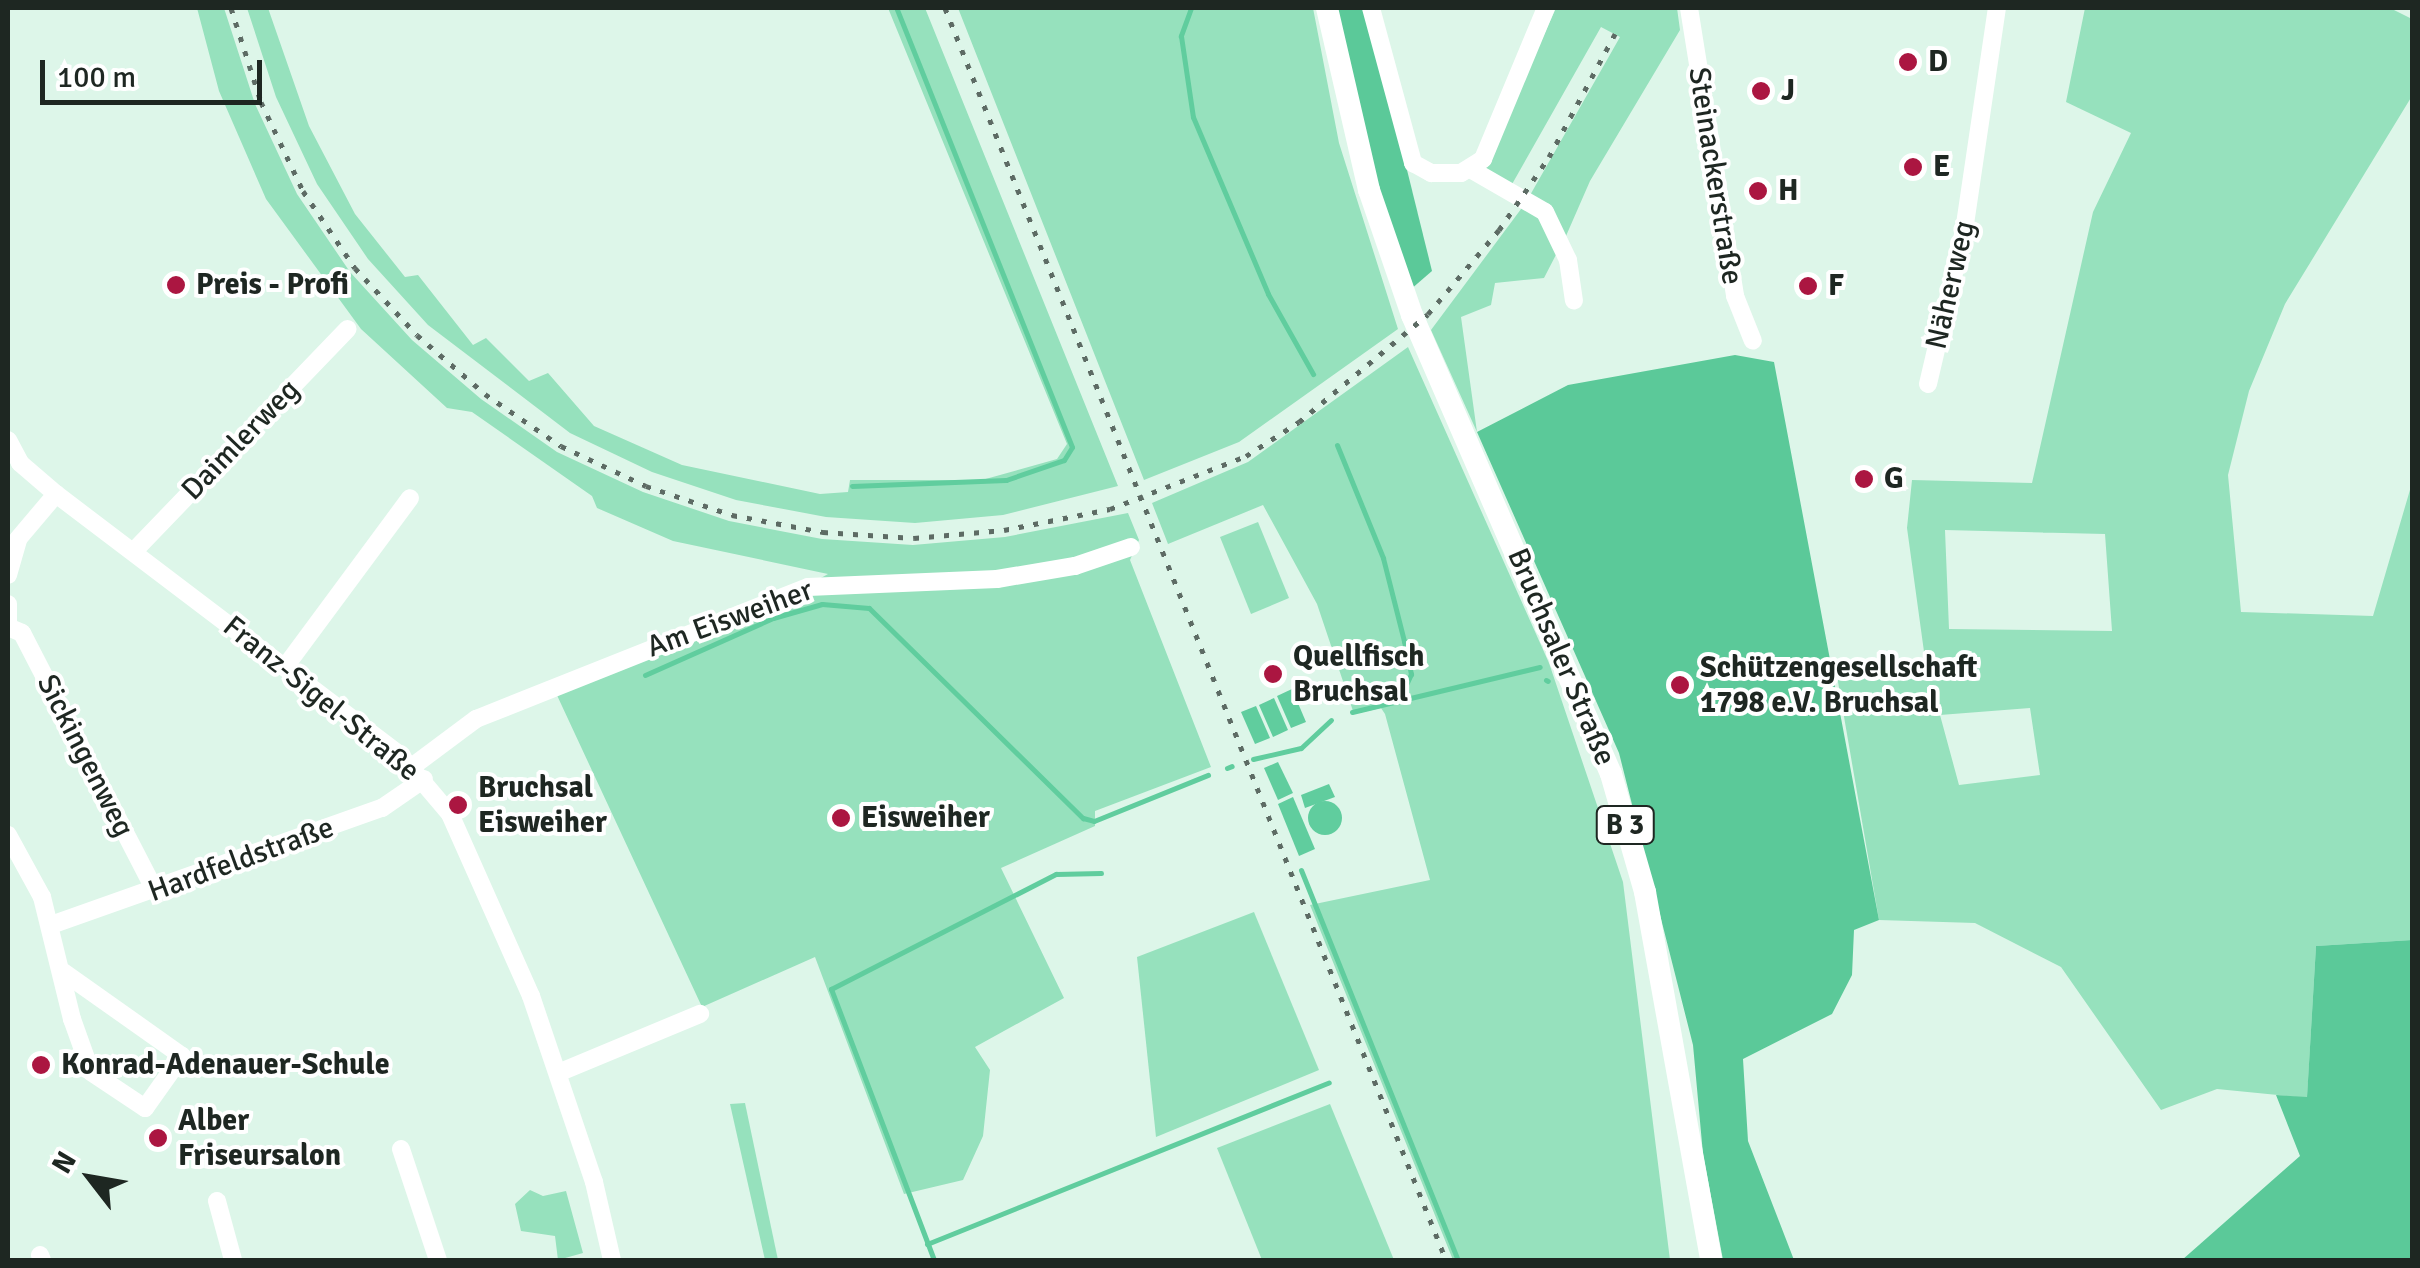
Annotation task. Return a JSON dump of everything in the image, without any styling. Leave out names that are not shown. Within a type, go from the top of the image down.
[{"type":"main road","name":"Bruchsaler Straße","points":[[1327,8],[1368,190],[1456,414],[1611,774],[1645,892],[1712,1260]]},
{"type":"street","points":[[1370,8],[1413,163],[1430,173],[1472,170],[1546,212],[1568,260],[1574,301]]},
{"type":"street","points":[[1472,170],[1483,159],[1546,8]]},
{"type":"street","name":"Steinackerstraße","points":[[1689,8],[1735,296],[1753,341]]},
{"type":"street","name":"Näherweg","points":[[1928,384],[1964,231],[1997,8]]},
{"type":"street","name":"Daimlerweg","points":[[134,551],[348,329]]},
{"type":"street","name":"Franz-Sigel-Straße","points":[[8,440],[20,463],[56,494],[418,772],[473,856],[558,1073],[612,1260]]},
{"type":"street","points":[[8,575],[18,539],[56,494]]},
{"type":"street","points":[[284,667],[410,498]]},
{"type":"street","name":"Am Eisweiher","points":[[418,772],[476,719],[808,586],[997,579],[1075,566],[1131,547]]},
{"type":"street","points":[[8,604],[8,628]]},
{"type":"street","name":"Sickingenweg","points":[[8,628],[22,633],[156,893]]},
{"type":"street","name":"Hardfeldstraße","points":[[51,926],[156,893],[382,808],[418,772]]},
{"type":"street","points":[[8,834],[51,926],[62,971],[92,1072],[145,1108],[182,1056],[62,971]]},
{"type":"street","points":[[558,1073],[700,1014]]},
{"type":"street","points":[[401,1148],[438,1260]]},
{"type":"street","points":[[216,1201],[233,1260]]},
{"type":"shaded area","points":[[197,8],[224,8],[255,104],[297,194],[350,272],[412,340],[481,399],[557,452],[643,492],[729,521],[822,539],[913,545],[1005,537],[1128,513],[1139,540],[1130,560],[1211,767],[1095,811],[1095,826],[1001,868],[1064,998],[975,1047],[990,1070],[983,1136],[963,1180],[904,1194],[815,957],[702,1007],[555,691],[787,597],[828,574],[673,541],[597,508],[592,496],[472,412],[447,408],[361,329],[266,199],[219,91]]},
{"type":"shaded area","points":[[247,8],[268,8],[309,126],[355,214],[405,277],[418,275],[473,345],[486,338],[529,381],[548,373],[594,426],[682,465],[820,494],[848,492],[850,480],[982,480],[1057,459],[1067,444],[888,8],[925,8],[1118,486],[1003,515],[915,523],[826,517],[736,500],[652,472],[570,433],[428,325],[368,259],[317,184],[276,97]]},
{"type":"shaded area","points":[[958,8],[1313,8],[1339,143],[1398,329],[1239,442],[1144,480]]},
{"type":"shaded area","points":[[1333,8],[1367,8],[1432,271],[1410,290],[1381,216]]},
{"type":"shaded area","points":[[1556,8],[1677,8],[1680,30],[1590,181],[1566,236],[1550,209],[1529,197],[1620,37],[1601,27],[1511,186],[1484,168]]},
{"type":"shaded area","points":[[2085,8],[2390,8],[2412,19],[2412,96],[2285,304],[2249,391],[2228,475],[2241,612],[2373,616],[2412,483],[2412,940],[2316,946],[2307,1098],[2217,1089],[2161,1110],[2061,967],[1975,923],[1879,920],[1837,676],[1925,659],[1907,528],[1912,480],[2032,483],[2093,212],[2131,133],[2066,102]],"holes":[[[1945,530],[2105,534],[2112,631],[1949,629]],[[2030,708],[2040,775],[1959,785],[1940,715]]]},
{"type":"shaded area","points":[[1524,205],[1542,215],[1560,247],[1544,278],[1495,283],[1491,305],[1461,317],[1477,432],[1431,330]]},
{"type":"shaded area","points":[[1408,347],[1549,663],[1623,882],[1670,1260],[1453,1260],[1310,905],[1430,880],[1385,714],[1381,708],[1354,714],[1317,604],[1263,505],[1168,544],[1152,503],[1248,462]]},
{"type":"shaded area","points":[[1735,355],[1774,362],[1879,920],[1854,930],[1852,975],[1832,1014],[1743,1059],[1748,1141],[1794,1260],[1723,1260],[1703,1154],[1693,1045],[1619,753],[1477,432],[1568,385]]},
{"type":"shaded area","points":[[1258,522],[1289,598],[1251,614],[1220,537]]},
{"type":"shaded area","points":[[1292,689],[1306,722],[1291,728],[1277,696]]},
{"type":"shaded area","points":[[1274,698],[1288,730],[1273,737],[1259,705]]},
{"type":"shaded area","points":[[1256,706],[1270,738],[1255,744],[1241,712]]},
{"type":"shaded area","points":[[1278,762],[1293,793],[1278,800],[1264,768]]},
{"type":"shaded area","points":[[1329,784],[1335,797],[1305,808],[1301,795]]},
{"type":"shaded area","points":[[1293,797],[1315,849],[1299,856],[1278,804]]},
{"type":"shaded area","points":[[1325,801],[1337,806],[1342,818],[1337,830],[1325,835],[1313,830],[1308,818],[1313,806]]},
{"type":"shaded area","points":[[1254,912],[1319,1070],[1156,1137],[1137,957]]},
{"type":"shaded area","points":[[2412,940],[2412,1260],[2182,1260],[2300,1156],[2276,1095],[2307,1097],[2316,946]]},
{"type":"shaded area","points":[[745,1103],[778,1260],[765,1260],[730,1104]]},
{"type":"shaded area","points":[[1330,1104],[1394,1260],[1262,1260],[1217,1148]]},
{"type":"shaded area","points":[[530,1190],[543,1196],[566,1191],[583,1253],[558,1260],[555,1236],[521,1231],[515,1204]]},
{"type":"waterway","points":[[852,486],[1006,480],[1064,460],[1072,447],[896,8]]},
{"type":"waterway","points":[[1191,8],[1181,36],[1193,117],[1268,294],[1313,374]]},
{"type":"waterway","points":[[1337,445],[1383,558],[1404,641],[1411,674],[1399,700]]},
{"type":"waterway","points":[[645,675],[773,618],[822,604],[869,608],[1083,818],[1094,821],[1208,775]]},
{"type":"waterway","points":[[1352,712],[1540,667]]},
{"type":"waterway","points":[[1253,759],[1301,748],[1331,720]]},
{"type":"waterway","points":[[1227,768],[1232,766]]},
{"type":"waterway","points":[[1301,870],[1458,1260]]},
{"type":"waterway","points":[[934,1260],[831,989],[1056,874],[1101,873]]},
{"type":"waterway","points":[[927,1244],[1329,1082]]},
{"type":"railway","points":[[231,8],[261,102],[303,191],[355,268],[417,335],[485,394],[561,446],[646,486],[732,515],[823,532],[914,538],[1004,530],[1110,509],[1246,456],[1299,422],[1428,314],[1499,230],[1549,157],[1615,34]]},
{"type":"railway","points":[[945,8],[1446,1260]]},
{"type":"place","name":"D","points":[[1908,62]]},
{"type":"place","name":"J","points":[[1761,91]]},
{"type":"place","name":"E","points":[[1913,167]]},
{"type":"place","name":"H","points":[[1758,191]]},
{"type":"place","name":"Preis - Profi","points":[[176,285]]},
{"type":"place","name":"F","points":[[1808,286]]},
{"type":"place","name":"G","points":[[1864,479]]},
{"type":"place","name":"Quellfisch Bruchsal","points":[[1273,674]]},
{"type":"place","name":"Schützengesellschaft 1798 e.V. Bruchsal","points":[[1680,685]]},
{"type":"place","name":"Bruchsal Eisweiher","points":[[458,805]]},
{"type":"place","name":"Eisweiher","points":[[841,818]]},
{"type":"place","name":"Konrad-Adenauer-Schule","points":[[41,1065]]},
{"type":"place","name":"Alber Friseursalon","points":[[158,1138]]}]
